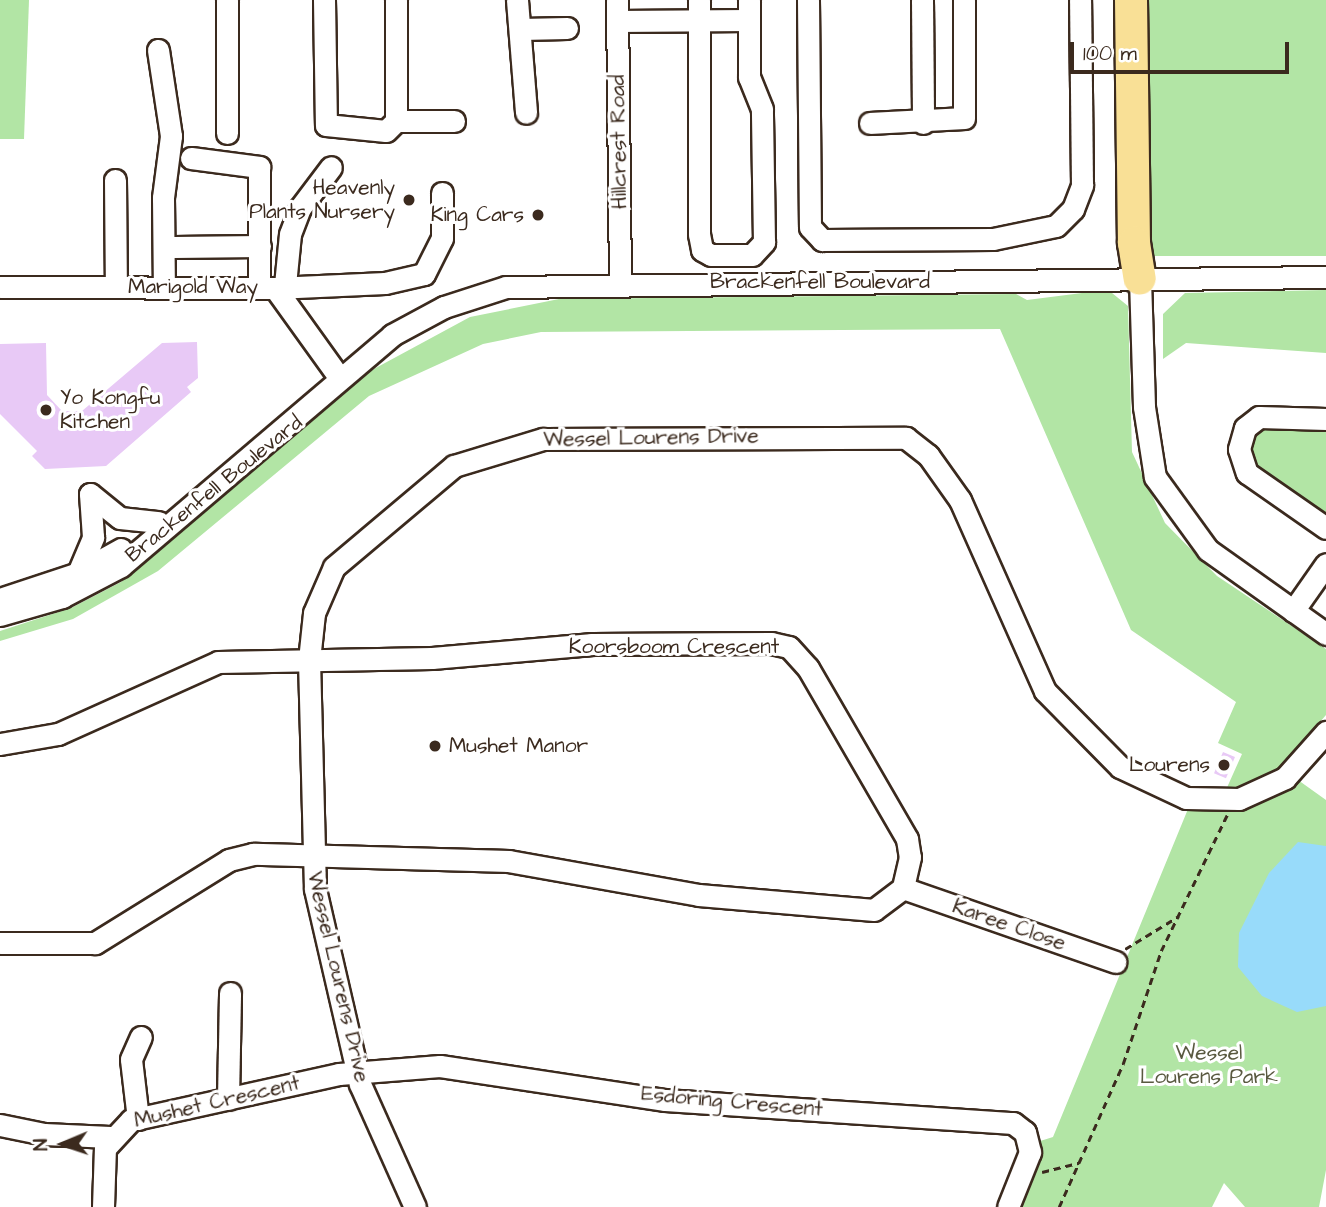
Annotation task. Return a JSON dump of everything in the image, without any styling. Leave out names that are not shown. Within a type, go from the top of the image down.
[{"type":"highway","points":[[1131,0],[1134,243],[1140,279]]},
{"type":"street","points":[[227,0],[228,133]]},
{"type":"street","points":[[324,0],[326,125],[386,131],[396,121],[396,0]]},
{"type":"street","points":[[517,0],[526,113]]},
{"type":"street","points":[[808,0],[810,227],[822,240],[993,239],[1056,226],[1080,196],[1080,0]]},
{"type":"street","points":[[922,0],[923,123]]},
{"type":"street","points":[[870,123],[923,123],[964,118],[964,0]]},
{"type":"street","points":[[617,11],[699,10],[749,10],[749,77],[762,109],[764,242],[758,253],[711,255],[700,246],[699,10]]},
{"type":"street","name":"Hillcrest Road","points":[[617,11],[620,284]]},
{"type":"street","points":[[521,29],[567,28]]},
{"type":"street","points":[[158,50],[171,136],[163,198],[163,287]]},
{"type":"street","points":[[396,121],[454,121]]},
{"type":"street","points":[[191,158],[259,167],[260,246],[273,287]]},
{"type":"street","points":[[273,287],[300,208],[331,167]]},
{"type":"street","points":[[115,180],[116,287]]},
{"type":"street","points":[[273,287],[385,283],[424,274],[442,238],[442,193]]},
{"type":"street","points":[[174,247],[260,246]]},
{"type":"street","name":"Brackenfell Boulevard","points":[[0,599],[78,573],[159,522],[317,387],[339,377],[412,323],[478,295],[544,284],[1326,277]]},
{"type":"street","points":[[1140,279],[1144,407],[1155,477],[1208,550],[1326,634]]},
{"type":"street","name":"Marigold Way","points":[[0,287],[273,287],[339,377]]},
{"type":"street","name":"Brackenfell Boulevard","points":[[0,615],[62,597],[121,566],[310,410],[339,377]]},
{"type":"street","points":[[1326,419],[1259,417],[1245,428],[1239,449],[1247,473],[1326,528]]},
{"type":"street","name":"Wessel Lourens Drive","points":[[415,1207],[357,1073],[311,855],[309,660],[314,614],[334,567],[434,480],[485,453],[581,437],[897,436],[918,445],[955,491],[1035,672],[1072,725],[1120,767],[1160,791],[1235,800]]},
{"type":"street","points":[[78,573],[93,537],[90,494],[120,518],[159,522]]},
{"type":"street","points":[[1293,611],[1326,564]]},
{"type":"street","name":"Koorsboom Crescent","points":[[309,660],[614,643],[789,647],[808,668],[907,839],[910,857],[903,888]]},
{"type":"street","points":[[0,744],[58,734],[203,665],[309,660]]},
{"type":"street","points":[[1235,800],[1285,778],[1326,732]]},
{"type":"street","points":[[0,943],[95,943],[229,860],[253,854],[509,861],[699,895],[866,909],[881,908],[903,888]]},
{"type":"street","name":"Karee Close","points":[[903,888],[1111,961]]},
{"type":"street","points":[[228,1099],[230,993]]},
{"type":"street","points":[[138,1119],[131,1059],[141,1037]]},
{"type":"street","name":"Esdoring Crescent","points":[[357,1073],[471,1067],[665,1100],[1005,1121],[1028,1138],[1021,1177],[1008,1207]]},
{"type":"street","name":"Mushet Crescent","points":[[103,1207],[110,1137],[138,1119],[357,1073]]},
{"type":"street","points":[[0,1125],[110,1137]]},
{"type":"path","points":[[1059,1207],[1080,1163],[1179,916],[1235,800]]},
{"type":"path","points":[[1111,961],[1179,916]]},
{"type":"path","points":[[1021,1177],[1080,1163]]},
{"type":"green space","points":[[0,0],[29,0],[24,139],[0,139]]},
{"type":"green space","points":[[1138,0],[1326,0],[1326,256],[1138,256]]},
{"type":"green space","points":[[1326,290],[1326,353],[1186,343],[1163,359],[1163,314],[1185,293]]},
{"type":"green space","points":[[1082,293],[1112,293],[1128,306],[1132,452],[1165,523],[1217,576],[1326,649],[1326,715],[1277,772],[1253,785],[1225,792],[1242,754],[1218,743],[1236,702],[1131,630],[1000,329],[541,332],[483,344],[369,396],[158,571],[73,619],[0,641],[0,631],[71,608],[121,582],[372,370],[470,317],[559,299],[1016,294],[1027,300]]},
{"type":"green space","points":[[1259,424],[1326,426],[1326,521],[1249,464],[1246,451]]},
{"type":"green space","name":"Wessel Lourens Park","points":[[1298,780],[1326,800],[1326,1170],[1319,1207],[1245,1207],[1224,1183],[1212,1207],[1015,1207],[1037,1142],[1053,1137],[1188,809],[1246,807]]},
{"type":"water","points":[[1298,842],[1326,846],[1326,1006],[1297,1012],[1262,996],[1238,967],[1239,933],[1269,873]]},
{"type":"building","points":[[197,342],[198,378],[187,387],[191,392],[106,466],[45,469],[32,456],[37,451],[0,414],[0,344],[46,343],[47,395],[62,411],[82,411],[162,343]]},
{"type":"building","name":"Lourens","points":[[1223,752],[1235,757],[1226,778],[1214,773]]},
{"type":"place","name":"Heavenly Plants Nursery","points":[[409,200]]},
{"type":"place","name":"King Cars","points":[[538,215]]},
{"type":"place","name":"Yo Kongfu Kitchen","points":[[46,410]]},
{"type":"place","name":"Mushet Manor","points":[[435,746]]},
{"type":"place","name":"Lourens","points":[[1224,765]]}]
